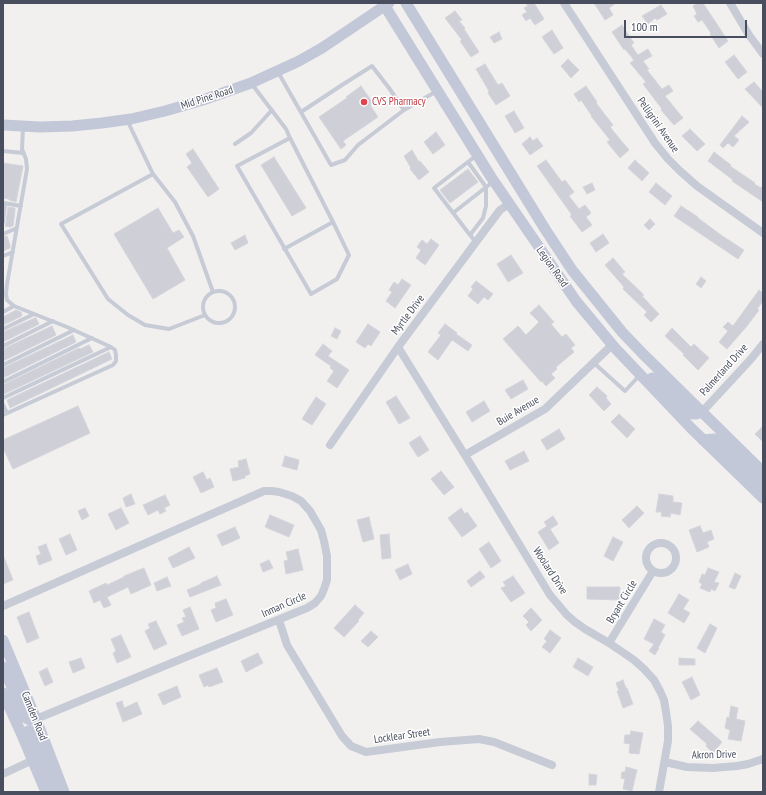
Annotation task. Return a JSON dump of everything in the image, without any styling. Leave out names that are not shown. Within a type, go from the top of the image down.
[{"type":"main road","name":"Legion Road","points":[[406,3],[537,217],[572,270],[622,332],[763,472]]},
{"type":"main road","name":"Legion Road","points":[[386,4],[437,91],[473,158],[490,184],[509,204],[576,301],[612,345],[640,375],[703,440],[763,498]]},
{"type":"main road","name":"Mid Pine Road","points":[[3,125],[40,127],[72,126],[126,120],[203,100],[251,83],[299,61],[322,48],[386,4]]},
{"type":"main road","points":[[632,366],[644,369],[692,414],[702,412]]},
{"type":"main road","points":[[703,440],[714,438],[763,484]]},
{"type":"main road","name":"Camden Road","points":[[3,640],[36,719],[64,792]]},
{"type":"main road","points":[[3,667],[26,718],[30,720],[36,719]]},
{"type":"main road","name":"Camden Road","points":[[3,693],[46,792]]},
{"type":"main road","points":[[22,734],[28,731],[31,733],[56,792]]},
{"type":"street","name":"Pelligrini Avenue","points":[[564,3],[651,136],[668,159],[697,186],[763,232]]},
{"type":"street","points":[[730,3],[749,35],[763,54]]},
{"type":"street","name":"Myrtle Drive","points":[[330,444],[398,347],[476,242],[487,221],[509,204]]},
{"type":"street","name":"Palmerland Drive","points":[[702,412],[763,344]]},
{"type":"street","name":"Buie Avenue","points":[[465,455],[545,409],[612,345]]},
{"type":"street","name":"Woolard Drive","points":[[398,347],[550,595],[575,622],[585,630],[634,660],[654,680],[664,700],[668,726],[668,741],[659,792]]},
{"type":"street","name":"Inman Circle","points":[[3,606],[264,491],[272,491],[292,496],[301,502],[310,511],[321,530],[327,556],[328,571],[324,589],[321,596],[315,603],[279,620],[36,719]]},
{"type":"street","name":"Bryant Circle","points":[[609,644],[653,571]]},
{"type":"street","name":"Locklear Street","points":[[279,620],[288,645],[342,736],[351,746],[366,752],[440,742],[479,739],[494,742],[552,764]]},
{"type":"street","name":"Akron Drive","points":[[665,762],[687,767],[713,768],[737,766],[763,759]]},
{"type":"street","points":[[3,774],[33,760]]},
{"type":"lane","points":[[301,112],[372,66],[404,110]]},
{"type":"lane","points":[[277,72],[331,165],[345,160],[358,145],[404,110],[437,91]]},
{"type":"lane","points":[[251,83],[286,129],[349,255],[337,279],[311,294],[237,166],[290,138]]},
{"type":"lane","points":[[235,144],[251,133],[272,110]]},
{"type":"lane","points":[[126,120],[153,174],[175,202],[193,236],[213,292]]},
{"type":"lane","points":[[3,405],[5,414],[113,365],[116,361],[115,350],[111,347],[74,330],[14,306],[4,295],[9,277],[27,169],[26,159],[22,149],[23,126]]},
{"type":"lane","points":[[3,151],[24,153]]},
{"type":"lane","points":[[473,158],[434,188],[476,242]]},
{"type":"lane","points":[[153,174],[61,224],[108,299],[128,315],[146,325],[169,329],[204,315]]},
{"type":"lane","points":[[453,213],[490,184]]},
{"type":"lane","points":[[470,235],[487,221],[486,206],[490,184]]},
{"type":"lane","points":[[3,222],[4,204],[21,206]]},
{"type":"lane","points":[[284,248],[333,222]]},
{"type":"lane","points":[[3,234],[17,228]]},
{"type":"lane","points":[[3,256],[13,252]]},
{"type":"lane","points":[[3,279],[9,277]]},
{"type":"lane","points":[[213,292],[223,292],[232,297],[235,307],[234,313],[228,321],[223,323],[212,322],[204,315],[204,302],[209,294],[213,292]]},
{"type":"lane","points":[[3,312],[14,306]]},
{"type":"lane","points":[[3,329],[34,314]]},
{"type":"lane","points":[[3,346],[52,321]]},
{"type":"lane","points":[[3,365],[74,330]]},
{"type":"lane","points":[[3,382],[92,338]]},
{"type":"lane","points":[[3,398],[111,347]]},
{"type":"lane","points":[[594,363],[625,391],[640,375]]},
{"type":"building","points":[[526,3],[534,3],[544,19],[535,25],[530,18],[526,21],[522,15],[527,12],[524,8],[528,6]]},
{"type":"building","points":[[594,3],[616,3],[609,8],[613,15],[605,20]]},
{"type":"building","points":[[698,3],[703,3],[728,41],[719,48],[702,20],[698,22],[694,16],[697,14],[693,6]]},
{"type":"building","points":[[661,5],[667,14],[657,20],[655,18],[648,24],[642,16]]},
{"type":"building","points":[[455,11],[462,20],[459,21],[465,28],[464,29],[479,52],[471,57],[460,41],[462,40],[445,18]]},
{"type":"building","points":[[622,25],[634,43],[631,45],[638,55],[648,49],[652,56],[643,61],[649,69],[647,70],[662,89],[669,85],[673,91],[665,96],[683,118],[674,125],[661,110],[662,109],[643,84],[646,82],[630,63],[634,60],[625,49],[624,50],[612,32]]},
{"type":"building","points":[[552,30],[563,48],[554,54],[542,37]]},
{"type":"building","points":[[499,32],[502,39],[494,43],[490,37]]},
{"type":"building","points":[[734,55],[747,72],[738,79],[725,62]]},
{"type":"building","points":[[568,59],[579,70],[571,78],[561,66]]},
{"type":"building","points":[[485,64],[498,85],[502,83],[510,96],[496,105],[476,69]]},
{"type":"building","points":[[754,82],[763,92],[763,108],[745,89]]},
{"type":"building","points":[[361,86],[373,103],[370,105],[378,117],[343,141],[346,145],[341,149],[319,117],[347,98],[346,97]]},
{"type":"building","points":[[586,86],[597,102],[596,103],[613,125],[610,127],[629,150],[620,158],[607,142],[610,140],[591,116],[581,100],[579,102],[574,94]]},
{"type":"building","points":[[514,111],[524,128],[515,133],[505,116]]},
{"type":"building","points":[[742,116],[749,122],[734,136],[739,140],[733,147],[728,143],[723,148],[720,145]]},
{"type":"building","points":[[690,129],[705,144],[697,151],[682,136]]},
{"type":"building","points":[[436,132],[445,145],[433,154],[424,142]]},
{"type":"building","points":[[530,137],[533,141],[537,138],[543,146],[530,155],[522,144]]},
{"type":"building","points":[[193,149],[219,189],[208,197],[187,167],[192,163],[186,154]]},
{"type":"building","points":[[412,150],[419,162],[420,161],[429,172],[419,180],[410,169],[411,168],[404,156]]},
{"type":"building","points":[[714,152],[731,165],[730,166],[755,183],[754,184],[761,188],[763,185],[763,202],[732,181],[733,180],[708,161]]},
{"type":"building","points":[[274,157],[306,208],[292,216],[261,165]]},
{"type":"building","points":[[546,160],[562,182],[565,180],[574,192],[569,196],[579,209],[585,205],[591,213],[586,217],[592,225],[582,232],[570,216],[572,215],[537,166]]},
{"type":"building","points":[[635,160],[649,173],[642,181],[628,168]]},
{"type":"building","points":[[3,163],[23,166],[16,202],[3,198]]},
{"type":"building","points":[[468,169],[478,182],[450,203],[440,190]]},
{"type":"building","points":[[592,183],[595,190],[587,194],[583,187]]},
{"type":"building","points":[[656,183],[672,196],[665,205],[649,192]]},
{"type":"building","points":[[681,206],[744,250],[738,259],[674,216]]},
{"type":"building","points":[[8,207],[15,208],[13,226],[10,227],[5,226]]},
{"type":"building","points":[[158,208],[173,233],[179,230],[184,237],[167,248],[185,280],[153,299],[114,234]]},
{"type":"building","points":[[650,219],[655,224],[649,230],[644,225]]},
{"type":"building","points":[[603,234],[609,243],[596,252],[590,243]]},
{"type":"building","points":[[245,235],[248,243],[235,250],[231,243]]},
{"type":"building","points":[[7,236],[10,248],[3,251],[3,237]]},
{"type":"building","points":[[431,239],[439,245],[425,265],[416,258],[421,250],[417,247],[422,240],[427,244]]},
{"type":"building","points":[[511,255],[523,273],[508,282],[497,264]]},
{"type":"building","points":[[613,258],[625,272],[622,274],[644,295],[642,296],[659,314],[651,322],[644,315],[647,312],[623,289],[624,287],[605,265]]},
{"type":"building","points":[[701,277],[706,281],[701,288],[696,284]]},
{"type":"building","points":[[402,279],[411,285],[395,308],[386,301],[392,292],[389,290],[394,282],[398,285]]},
{"type":"building","points":[[476,281],[493,294],[488,300],[484,297],[478,304],[468,296],[473,289],[471,287]]},
{"type":"building","points":[[759,290],[763,293],[763,301],[757,309],[759,310],[727,349],[719,342],[728,331],[723,327],[728,322],[733,326]]},
{"type":"building","points":[[539,305],[554,322],[551,324],[562,337],[566,334],[575,345],[571,348],[574,352],[556,367],[557,369],[551,374],[555,378],[546,386],[503,339],[518,326],[526,335],[539,322],[530,313]]},
{"type":"building","points":[[16,310],[21,312],[22,316],[3,325],[3,317]]},
{"type":"building","points":[[35,318],[39,324],[3,342],[3,332]]},
{"type":"building","points":[[368,324],[380,332],[371,346],[368,344],[365,348],[356,342]]},
{"type":"building","points":[[445,324],[472,345],[468,351],[452,340],[438,360],[428,352],[441,335],[438,333]]},
{"type":"building","points":[[52,326],[56,335],[3,361],[3,349]]},
{"type":"building","points":[[335,328],[341,331],[337,339],[331,336]]},
{"type":"building","points":[[672,328],[691,347],[694,344],[709,358],[698,370],[665,336]]},
{"type":"building","points":[[73,335],[76,342],[3,378],[3,368]]},
{"type":"building","points":[[323,344],[332,351],[328,356],[349,370],[337,388],[327,381],[334,371],[330,368],[331,366],[315,355]]},
{"type":"building","points":[[89,345],[93,352],[4,394],[3,385],[79,348],[80,349]]},
{"type":"building","points":[[109,352],[112,359],[10,408],[7,400]]},
{"type":"building","points":[[523,380],[528,389],[511,399],[505,390]]},
{"type":"building","points":[[597,387],[607,396],[606,398],[611,404],[604,411],[589,395]]},
{"type":"building","points":[[396,396],[410,418],[399,424],[386,402]]},
{"type":"building","points":[[316,397],[326,404],[312,425],[302,419]]},
{"type":"building","points":[[484,401],[490,411],[472,422],[466,412]]},
{"type":"building","points":[[78,406],[90,433],[13,469],[3,448],[3,440]]},
{"type":"building","points":[[619,414],[635,429],[627,438],[611,422]]},
{"type":"building","points":[[763,426],[763,442],[755,434]]},
{"type":"building","points":[[559,429],[565,439],[547,450],[541,440]]},
{"type":"building","points":[[420,436],[429,450],[418,457],[409,443]]},
{"type":"building","points":[[524,451],[529,461],[510,470],[505,461]]},
{"type":"building","points":[[285,456],[299,460],[297,470],[282,466]]},
{"type":"building","points":[[246,459],[250,474],[245,476],[245,478],[233,481],[230,469],[239,467],[238,461]]},
{"type":"building","points":[[441,471],[454,487],[444,495],[431,479]]},
{"type":"building","points":[[203,472],[207,480],[210,478],[214,487],[201,493],[193,477]]},
{"type":"building","points":[[131,494],[135,504],[126,507],[123,498]]},
{"type":"building","points":[[659,494],[673,496],[673,502],[682,503],[680,515],[671,513],[670,517],[661,516],[662,512],[656,512]]},
{"type":"building","points":[[165,495],[170,505],[164,508],[166,511],[160,514],[158,510],[148,515],[143,505]]},
{"type":"building","points":[[637,506],[644,513],[629,528],[622,520]]},
{"type":"building","points":[[85,508],[89,516],[82,520],[78,511]]},
{"type":"building","points":[[121,508],[129,523],[116,530],[108,514]]},
{"type":"building","points":[[461,508],[465,514],[467,512],[477,526],[462,537],[448,518]]},
{"type":"building","points":[[270,515],[294,525],[289,537],[265,527]]},
{"type":"building","points":[[553,516],[558,524],[550,529],[559,543],[549,550],[538,532],[547,526],[544,522]]},
{"type":"building","points":[[369,517],[374,539],[363,542],[357,520]]},
{"type":"building","points":[[700,526],[703,533],[711,530],[714,539],[707,542],[709,547],[697,552],[689,530]]},
{"type":"building","points":[[235,527],[240,538],[222,546],[217,535]]},
{"type":"building","points":[[70,534],[77,550],[66,555],[59,539]]},
{"type":"building","points":[[389,534],[391,558],[382,559],[380,535]]},
{"type":"building","points":[[613,537],[623,542],[613,561],[604,556]]},
{"type":"building","points":[[489,542],[501,561],[491,568],[479,549]]},
{"type":"building","points":[[46,544],[52,560],[39,565],[36,556],[41,554],[38,547]]},
{"type":"building","points":[[189,547],[195,558],[173,568],[168,558]]},
{"type":"building","points":[[298,549],[303,570],[286,574],[284,561],[288,560],[286,552]]},
{"type":"building","points":[[3,555],[13,580],[3,584]]},
{"type":"building","points":[[269,560],[273,568],[263,572],[260,564]]},
{"type":"building","points":[[408,564],[412,574],[400,580],[395,570]]},
{"type":"building","points":[[144,568],[151,585],[131,594],[128,587],[107,597],[111,605],[104,608],[100,600],[94,603],[89,591],[106,583],[107,585]]},
{"type":"building","points":[[708,568],[719,572],[714,582],[719,583],[715,591],[711,589],[710,592],[700,588],[702,584],[699,582],[702,574],[705,575]]},
{"type":"building","points":[[480,571],[485,577],[471,587],[467,581]]},
{"type":"building","points":[[735,573],[741,576],[735,589],[729,587]]},
{"type":"building","points":[[217,576],[221,585],[190,597],[187,590]]},
{"type":"building","points":[[513,576],[525,593],[511,602],[501,588],[506,586],[503,582]]},
{"type":"building","points":[[167,577],[171,586],[157,591],[154,583]]},
{"type":"building","points":[[587,587],[620,587],[619,600],[587,599]]},
{"type":"building","points":[[679,594],[689,600],[683,609],[690,613],[684,623],[668,613]]},
{"type":"building","points":[[226,599],[233,615],[216,622],[211,610],[216,608],[215,603]]},
{"type":"building","points":[[355,605],[364,613],[358,620],[359,621],[344,637],[334,628]]},
{"type":"building","points":[[190,607],[199,629],[182,636],[177,625],[184,622],[182,618],[186,617],[183,610]]},
{"type":"building","points":[[531,608],[542,620],[531,631],[526,625],[529,622],[523,616]]},
{"type":"building","points":[[29,612],[39,638],[27,643],[17,617]]},
{"type":"building","points":[[654,619],[665,625],[661,632],[665,635],[655,655],[649,651],[654,644],[644,639]]},
{"type":"building","points":[[156,621],[167,644],[154,650],[145,631],[150,628],[148,624]]},
{"type":"building","points":[[710,624],[717,628],[705,653],[697,648]]},
{"type":"building","points":[[550,630],[561,638],[550,653],[542,647],[547,641],[544,639]]},
{"type":"building","points":[[371,631],[378,637],[368,647],[361,641]]},
{"type":"building","points":[[121,635],[131,657],[117,663],[113,653],[116,651],[111,639]]},
{"type":"building","points":[[258,653],[263,663],[246,672],[241,661]]},
{"type":"building","points":[[81,658],[85,668],[73,673],[69,662]]},
{"type":"building","points":[[578,658],[593,667],[588,676],[573,667]]},
{"type":"building","points":[[679,658],[695,659],[695,665],[679,665]]},
{"type":"building","points":[[47,668],[53,682],[45,686],[39,672]]},
{"type":"building","points":[[217,668],[223,682],[209,687],[208,685],[204,687],[199,675]]},
{"type":"building","points":[[692,677],[700,695],[691,700],[682,682]]},
{"type":"building","points":[[623,680],[633,704],[623,708],[616,683]]},
{"type":"building","points":[[177,686],[181,697],[163,705],[158,694]]},
{"type":"building","points":[[122,701],[124,708],[137,702],[142,714],[123,722],[116,703]]},
{"type":"building","points":[[731,706],[738,708],[736,719],[745,721],[741,741],[728,739],[730,730],[725,728],[727,717],[729,718]]},
{"type":"building","points":[[698,721],[722,742],[713,753],[706,746],[707,744],[690,729]]},
{"type":"building","points":[[631,731],[643,733],[639,754],[629,753],[630,744],[624,743],[625,735],[630,735]]},
{"type":"building","points":[[626,767],[637,770],[632,791],[623,789],[625,779],[621,778],[622,772],[625,772]]},
{"type":"building","points":[[589,774],[597,775],[596,785],[589,785]]},
{"type":"place","name":"CVS Pharmacy","points":[[364,102]]}]
